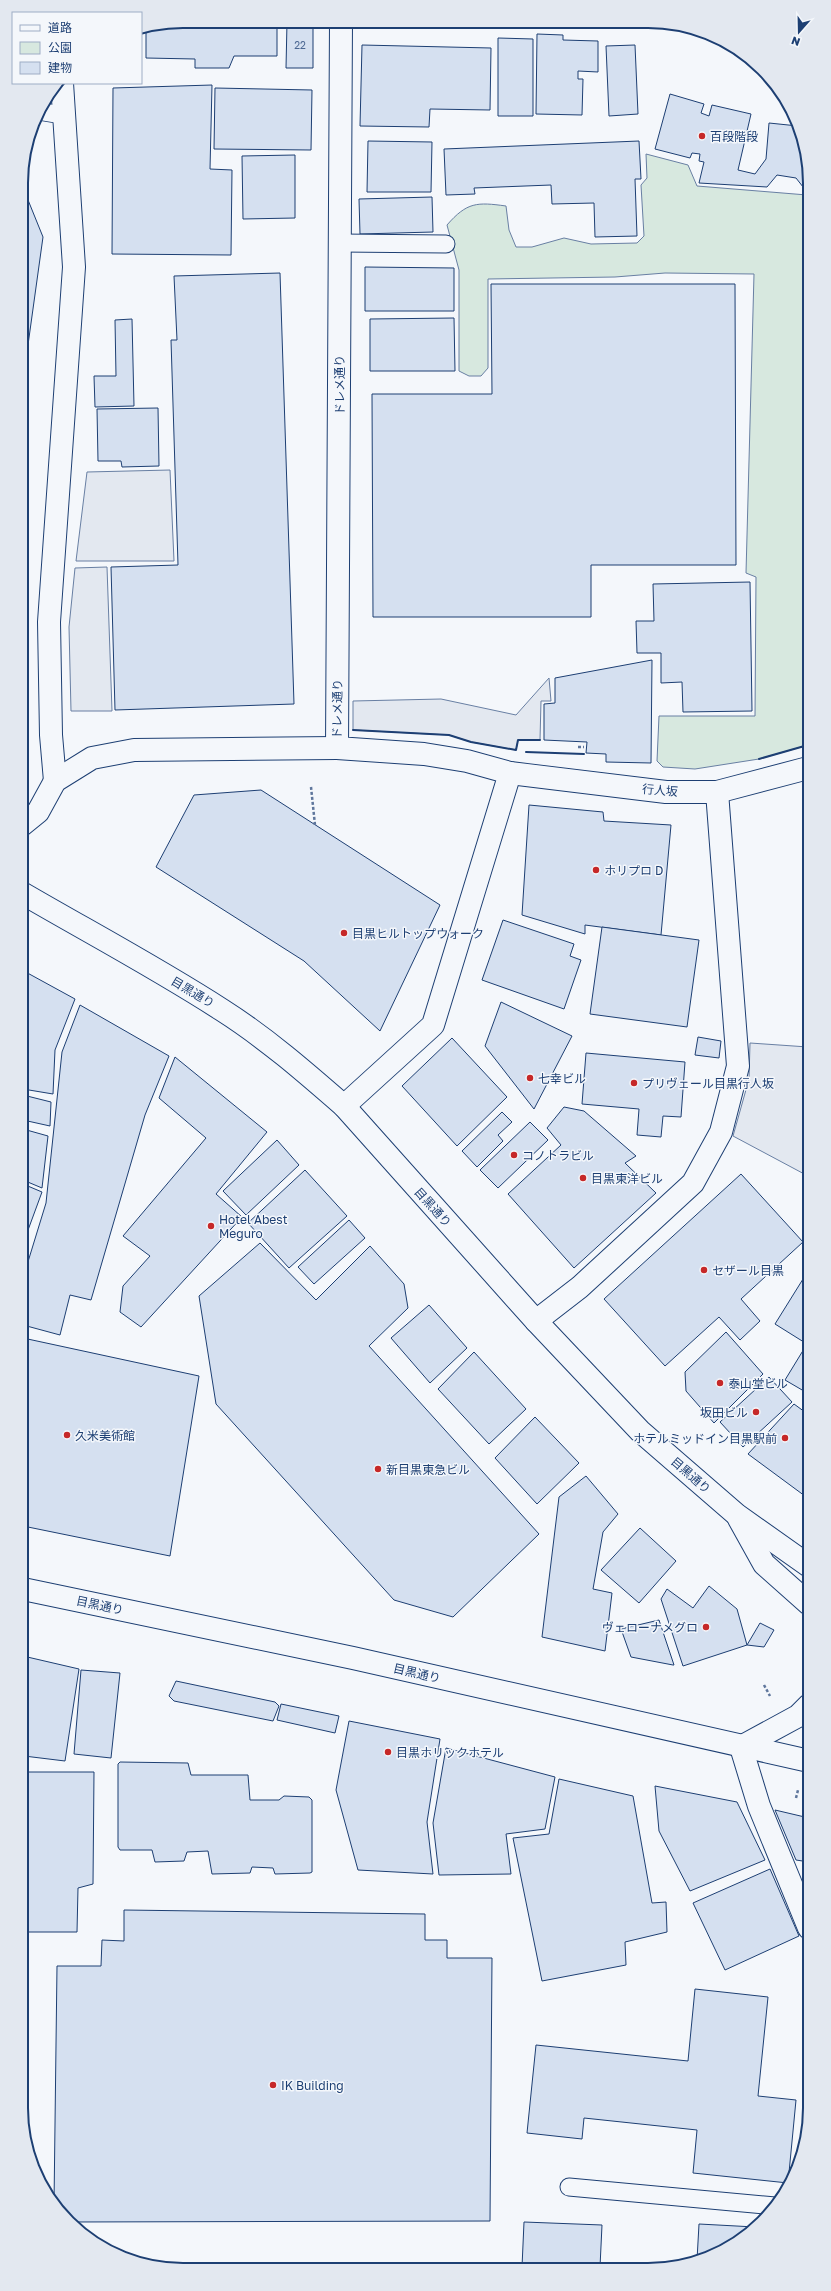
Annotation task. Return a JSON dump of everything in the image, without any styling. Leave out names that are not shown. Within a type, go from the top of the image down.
[{"type":"street","name":"ドレメ通り","points":[[337,748],[341,28]]},
{"type":"street","points":[[28,820],[38,812],[55,781],[51,734],[49,622],[74,267],[62,115],[62,86]]},
{"type":"street","name":"行人坂","points":[[55,781],[92,758],[134,750],[337,748],[424,754],[467,761],[510,773],[666,792],[717,792],[803,769]]},
{"type":"street","points":[[344,1106],[433,1025],[510,773]]},
{"type":"street","points":[[536,1321],[580,1287],[693,1183],[721,1132],[738,1066],[717,792]]},
{"type":"street","name":"目黒通り","points":[[28,897],[222,1010],[273,1046],[344,1106],[536,1321],[640,1431],[737,1515],[803,1557]]},
{"type":"street","points":[[737,1515],[764,1564],[803,1599]]},
{"type":"street","name":"目黒通り","points":[[28,1590],[353,1658],[741,1747],[803,1760]]},
{"type":"street","points":[[803,1711],[798,1716],[741,1747],[759,1806],[803,1913]]},
{"type":"lane","points":[[45,112],[62,115]]},
{"type":"lane","points":[[340,243],[446,244]]},
{"type":"lane","points":[[569,2186],[768,2205]]},
{"type":"path","points":[[311,787],[315,825]]},
{"type":"green space","points":[[646,154],[688,165],[697,186],[803,195],[803,746],[759,759],[695,769],[663,767],[657,761],[659,716],[755,716],[756,577],[746,573],[754,274],[665,273],[615,277],[488,279],[488,368],[481,376],[469,376],[459,371],[459,270],[447,225],[454,217],[467,208],[473,205],[487,204],[506,206],[509,230],[516,247],[532,247],[564,238],[591,244],[637,243],[644,236],[641,185],[647,178]]},
{"type":"shaded area","points":[[170,470],[174,561],[76,561],[87,472]]},
{"type":"shaded area","points":[[107,567],[112,711],[71,711],[69,627],[75,568]]},
{"type":"shaded area","points":[[549,678],[551,701],[541,701],[540,740],[518,740],[516,750],[471,742],[449,735],[353,730],[353,701],[441,699],[516,715]]},
{"type":"shaded area","points":[[750,1043],[803,1047],[803,1173],[733,1136],[749,1079]]},
{"type":"building","points":[[173,28],[277,28],[277,56],[234,56],[229,68],[195,68],[195,59],[146,58],[146,32]]},
{"type":"building","points":[[287,28],[313,28],[313,68],[286,68]]},
{"type":"building","points":[[537,34],[563,35],[563,40],[598,41],[598,72],[578,71],[578,79],[583,79],[582,115],[536,114]]},
{"type":"building","points":[[498,38],[533,39],[533,116],[498,116]]},
{"type":"building","points":[[362,45],[491,48],[490,110],[430,109],[429,127],[360,126]]},
{"type":"building","points":[[635,45],[638,114],[609,116],[606,46]]},
{"type":"building","points":[[212,85],[210,169],[232,170],[231,255],[112,254],[113,88]]},
{"type":"building","points":[[215,88],[312,90],[311,150],[214,149]]},
{"type":"building","name":"百段階段","points":[[670,94],[704,104],[701,113],[709,116],[712,105],[751,114],[738,170],[755,174],[766,159],[769,123],[792,125],[798,143],[802,163],[803,187],[796,178],[777,175],[767,187],[699,183],[704,162],[699,161],[700,154],[692,153],[690,158],[655,149]]},
{"type":"building","points":[[368,141],[432,142],[431,192],[367,192]]},
{"type":"building","points":[[639,141],[641,179],[635,179],[637,236],[595,237],[594,203],[552,204],[551,185],[474,188],[475,194],[446,195],[444,149]]},
{"type":"building","points":[[295,155],[295,218],[243,219],[242,156]]},
{"type":"building","points":[[432,197],[433,232],[360,234],[359,199]]},
{"type":"building","points":[[28,200],[43,237],[28,345]]},
{"type":"building","points":[[365,267],[454,268],[454,311],[365,311]]},
{"type":"building","points":[[280,273],[294,704],[115,710],[111,567],[178,565],[171,340],[177,340],[174,276]]},
{"type":"building","points":[[491,284],[735,284],[736,565],[591,565],[591,617],[373,617],[372,394],[492,394]]},
{"type":"building","points":[[454,318],[455,371],[370,371],[370,319]]},
{"type":"building","points":[[132,319],[134,406],[95,407],[94,376],[116,376],[115,320]]},
{"type":"building","points":[[158,408],[159,466],[122,467],[121,461],[98,461],[97,409]]},
{"type":"building","points":[[750,582],[752,711],[683,712],[682,682],[661,683],[661,653],[637,653],[636,621],[654,621],[653,584]]},
{"type":"building","points":[[652,660],[651,763],[606,762],[606,754],[586,753],[587,742],[544,740],[544,704],[555,703],[555,678]]},
{"type":"building","name":"目黒ヒルトップウォーク","points":[[261,790],[440,905],[380,1031],[304,961],[156,867],[194,795]]},
{"type":"building","name":"ホリプロ D","points":[[529,805],[603,812],[604,821],[671,825],[661,935],[585,925],[585,934],[522,915]]},
{"type":"building","points":[[503,920],[574,944],[570,956],[581,960],[564,1009],[482,980]]},
{"type":"building","points":[[602,927],[699,940],[687,1027],[590,1014]]},
{"type":"building","points":[[28,973],[75,999],[55,1050],[53,1094],[28,1090]]},
{"type":"building","name":"七幸ビル","points":[[501,1002],[572,1036],[534,1109],[485,1046]]},
{"type":"building","points":[[80,1005],[169,1056],[145,1115],[91,1300],[70,1295],[60,1335],[28,1326],[28,1262],[46,1203],[62,1052]]},
{"type":"building","points":[[698,1037],[721,1041],[719,1058],[695,1055]]},
{"type":"building","points":[[452,1038],[507,1097],[457,1146],[402,1086]]},
{"type":"building","name":"プリヴェール目黒行人坂","points":[[586,1053],[685,1062],[681,1117],[663,1116],[661,1137],[637,1135],[639,1109],[582,1104]]},
{"type":"building","points":[[175,1057],[267,1132],[216,1194],[242,1217],[141,1327],[120,1312],[123,1286],[150,1256],[123,1236],[206,1138],[159,1098]]},
{"type":"building","points":[[28,1096],[51,1102],[50,1126],[28,1121]]},
{"type":"building","name":"目黒東洋ビル","points":[[564,1107],[584,1111],[636,1156],[625,1163],[656,1193],[574,1268],[508,1194],[561,1145],[547,1128]]},
{"type":"building","points":[[502,1112],[512,1122],[498,1135],[503,1141],[477,1167],[462,1151]]},
{"type":"building","name":"コノトラビル","points":[[530,1122],[548,1140],[498,1188],[480,1170]]},
{"type":"building","points":[[28,1130],[48,1136],[42,1188],[28,1182]]},
{"type":"building","points":[[277,1140],[299,1165],[246,1215],[223,1191]]},
{"type":"building","points":[[305,1170],[347,1216],[289,1268],[248,1223]]},
{"type":"building","name":"セザール目黒","points":[[741,1174],[803,1242],[741,1299],[760,1321],[740,1340],[719,1317],[665,1366],[604,1299]]},
{"type":"building","points":[[28,1186],[42,1192],[28,1230]]},
{"type":"building","points":[[349,1220],[365,1238],[314,1284],[298,1267]]},
{"type":"building","name":"新目黒東急ビル","points":[[260,1243],[316,1300],[370,1246],[404,1284],[408,1308],[369,1346],[539,1534],[453,1617],[394,1600],[216,1404],[199,1296]]},
{"type":"building","points":[[803,1279],[803,1342],[775,1324]]},
{"type":"building","points":[[429,1305],[467,1348],[430,1383],[391,1338]]},
{"type":"building","name":"泰山堂ビル","points":[[726,1332],[763,1374],[714,1423],[686,1391],[685,1372]]},
{"type":"building","points":[[28,1339],[199,1376],[170,1556],[28,1527]]},
{"type":"building","points":[[803,1351],[803,1390],[785,1380]]},
{"type":"building","points":[[474,1352],[526,1409],[489,1444],[438,1389]]},
{"type":"building","name":"坂田ビル","points":[[769,1377],[792,1402],[743,1447],[720,1422]]},
{"type":"building","name":"ホテルミッドイン目黒駅前","points":[[794,1404],[803,1411],[803,1495],[748,1454]]},
{"type":"building","points":[[535,1417],[579,1463],[537,1504],[495,1458]]},
{"type":"building","points":[[586,1476],[618,1514],[603,1532],[593,1589],[612,1593],[605,1651],[542,1637],[559,1497]]},
{"type":"building","points":[[640,1528],[676,1561],[639,1603],[601,1570]]},
{"type":"building","name":"ヴェローナメグロ","points":[[709,1586],[737,1609],[747,1645],[683,1666],[661,1599],[667,1589],[693,1608]]},
{"type":"building","points":[[659,1620],[674,1665],[631,1657],[621,1629]]},
{"type":"building","points":[[760,1623],[774,1630],[764,1647],[747,1645]]},
{"type":"building","points":[[28,1657],[79,1669],[65,1761],[28,1756]]},
{"type":"building","points":[[81,1670],[120,1673],[111,1758],[74,1754]]},
{"type":"building","points":[[176,1681],[275,1702],[279,1706],[273,1721],[174,1701],[169,1696]]},
{"type":"building","points":[[281,1704],[339,1716],[335,1733],[277,1720]]},
{"type":"building","points":[[349,1721],[440,1739],[427,1822],[433,1874],[358,1870],[336,1790]]},
{"type":"building","points":[[446,1748],[555,1777],[545,1829],[506,1834],[511,1874],[439,1875],[433,1823]]},
{"type":"building","points":[[120,1762],[188,1763],[191,1775],[248,1775],[250,1800],[279,1800],[284,1796],[309,1797],[312,1800],[312,1872],[275,1874],[273,1868],[252,1867],[250,1873],[212,1874],[208,1851],[187,1852],[184,1861],[155,1862],[152,1850],[120,1850],[118,1847],[118,1764]]},
{"type":"building","points":[[28,1772],[94,1772],[93,1884],[78,1888],[77,1932],[28,1932]]},
{"type":"building","points":[[559,1779],[633,1796],[652,1903],[666,1902],[667,1932],[625,1942],[626,1965],[542,1981],[513,1838],[549,1834]]},
{"type":"building","points":[[655,1786],[737,1802],[765,1860],[690,1891],[659,1831]]},
{"type":"building","points":[[775,1810],[803,1817],[803,1861],[796,1860]]},
{"type":"building","points":[[770,1869],[799,1936],[725,1970],[693,1903]]},
{"type":"building","name":"IK Building","points":[[124,1910],[425,1914],[425,1940],[447,1940],[447,1958],[492,1958],[490,2221],[78,2222],[54,2194],[57,1966],[101,1966],[102,1940],[124,1941]]},
{"type":"building","points":[[695,1989],[768,1997],[758,2096],[796,2100],[789,2172],[784,2183],[693,2173],[697,2130],[584,2118],[582,2139],[527,2133],[536,2045],[688,2061]]},
{"type":"building","points":[[524,2222],[602,2225],[600,2263],[522,2263]]},
{"type":"building","points":[[699,2224],[748,2227],[726,2242],[697,2255]]},
{"type":"wall","points":[[353,730],[449,735],[471,742],[516,750],[518,740],[540,740]]},
{"type":"wall","points":[[759,759],[803,746]]},
{"type":"wall","points":[[526,752],[584,754]]},
{"type":"place","name":"百段階段","points":[[702,136]]},
{"type":"place","name":"ホリプロ D","points":[[596,870]]},
{"type":"place","name":"目黒ヒルトップウォーク","points":[[344,933]]},
{"type":"place","name":"七幸ビル","points":[[530,1078]]},
{"type":"place","name":"プリヴェール目黒行人坂","points":[[634,1083]]},
{"type":"place","name":"コノトラビル","points":[[514,1155]]},
{"type":"place","name":"目黒東洋ビル","points":[[583,1178]]},
{"type":"place","name":"Hotel Abest Meguro","points":[[211,1226]]},
{"type":"place","name":"セザール目黒","points":[[704,1270]]},
{"type":"place","name":"泰山堂ビル","points":[[720,1383]]},
{"type":"place","name":"坂田ビル","points":[[756,1412]]},
{"type":"place","name":"久米美術館","points":[[67,1435]]},
{"type":"place","name":"ホテルミッドイン目黒駅前","points":[[785,1438]]},
{"type":"place","name":"新目黒東急ビル","points":[[378,1469]]},
{"type":"place","name":"ヴェローナメグロ","points":[[706,1627]]},
{"type":"place","name":"目黒ホリックホテル","points":[[388,1752]]},
{"type":"place","name":"IK Building","points":[[273,2085]]}]
